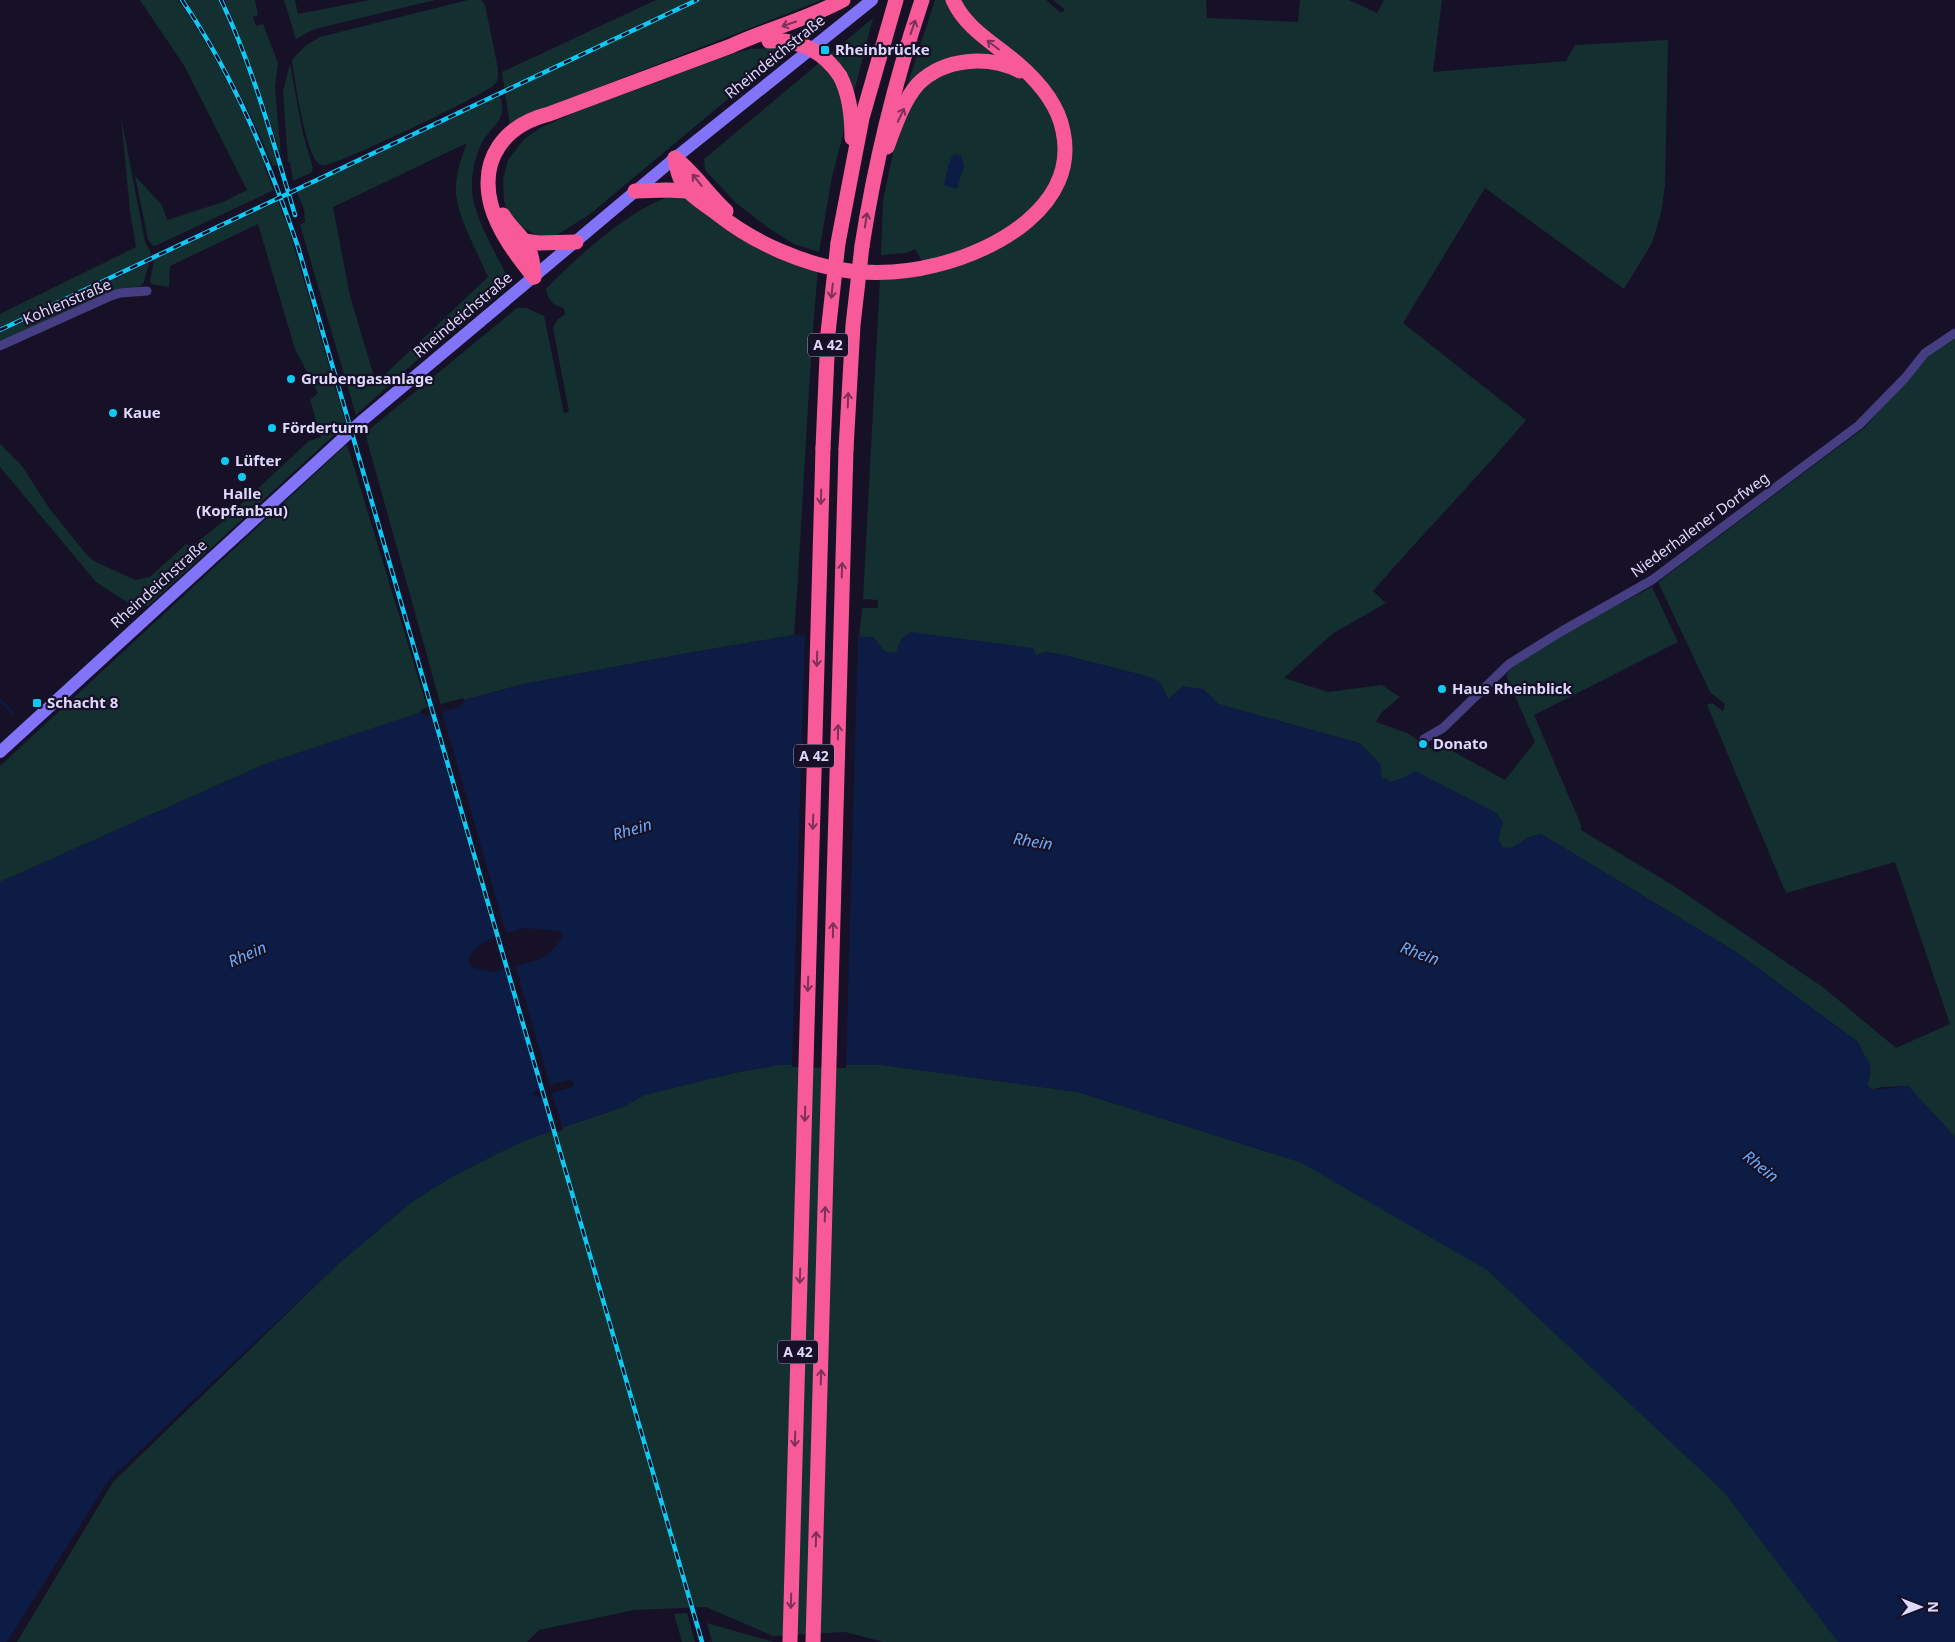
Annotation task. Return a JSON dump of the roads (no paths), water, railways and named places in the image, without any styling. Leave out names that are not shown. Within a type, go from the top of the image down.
[{"type":"highway","points":[[534,276],[517,258],[491,206],[488,177],[491,162],[497,147],[505,137],[522,123],[534,117],[549,114],[753,36],[803,19],[843,0]]},
{"type":"highway","name":"A 42","points":[[813,1641],[842,567],[853,325],[870,193],[884,126],[922,0]]},
{"type":"highway","points":[[675,158],[677,174],[687,191],[736,228],[770,246],[801,259],[826,266],[850,271],[884,272],[917,269],[950,262],[979,250],[1008,234],[1034,215],[1051,195],[1062,171],[1064,132],[1060,119],[1048,96],[1018,64],[971,26],[961,15],[953,0]]},
{"type":"highway","name":"A 42","points":[[790,1641],[827,349],[838,243],[853,160],[862,118],[894,6]]},
{"type":"highway","points":[[731,46],[768,41],[796,43],[814,50],[829,61],[844,84],[850,104],[853,160]]},
{"type":"highway","points":[[870,193],[880,163],[909,97],[918,84],[932,74],[954,64],[981,61],[1013,68],[1030,77]]},
{"type":"highway","points":[[534,276],[530,252],[524,241],[504,216],[499,204],[497,178],[500,164],[511,144],[526,129],[549,114]]},
{"type":"highway","points":[[675,158],[686,167],[728,213],[770,246]]},
{"type":"highway","points":[[635,191],[687,191]]},
{"type":"highway","points":[[524,241],[539,243],[576,242]]},
{"type":"main road","name":"Rheindeichstraße","points":[[0,752],[363,420],[635,191],[872,0]]},
{"type":"street","name":"Kohlenstraße","points":[[0,346],[111,296],[120,293],[146,291]]},
{"type":"street","name":"Niederhalener Dorfweg","points":[[1424,739],[1443,728],[1510,664],[1556,635],[1652,580],[1860,425],[1905,378],[1925,353],[1955,333]]},
{"type":"water","points":[[953,155],[961,156],[964,166],[957,189],[944,185],[949,163]]},
{"type":"water","name":"Rhein","points":[[911,632],[1033,648],[1036,656],[1045,652],[1063,655],[1146,676],[1160,682],[1168,699],[1183,686],[1203,689],[1218,704],[1359,743],[1380,764],[1382,777],[1391,782],[1415,771],[1497,813],[1503,822],[1498,839],[1502,847],[1512,848],[1527,838],[1541,834],[1736,952],[1858,1042],[1870,1066],[1867,1084],[1872,1090],[1908,1086],[1955,1137],[1955,1642],[1838,1642],[1723,1491],[1487,1270],[1300,1162],[1078,1092],[883,1065],[778,1065],[734,1073],[644,1095],[623,1107],[529,1139],[498,1153],[455,1175],[413,1201],[338,1264],[108,1481],[7,1642],[0,1642],[0,882],[265,764],[428,710],[524,684],[794,635],[873,637],[885,652],[896,653],[902,638]],"holes":[[[525,928],[562,933],[563,937],[548,955],[538,960],[493,972],[474,968],[469,964],[474,950],[499,935]]]},
{"type":"waterway","points":[[0,700],[13,713]]},
{"type":"railway","points":[[182,0],[218,59],[249,120],[275,183],[298,247],[702,1642]]},
{"type":"railway","points":[[221,0],[253,79],[295,215]]},
{"type":"railway","points":[[0,330],[697,0]]},
{"type":"place","name":"Rheinbrücke","points":[[825,50]]},
{"type":"place","name":"Grubengasanlage","points":[[291,379]]},
{"type":"place","name":"Kaue","points":[[113,413]]},
{"type":"place","name":"Förderturm","points":[[272,428]]},
{"type":"place","name":"Lüfter","points":[[225,461]]},
{"type":"place","name":"Halle (Kopfanbau)","points":[[242,477]]},
{"type":"place","name":"Haus Rheinblick","points":[[1442,689]]},
{"type":"place","name":"Schacht 8","points":[[37,703]]},
{"type":"place","name":"Donato","points":[[1423,744]]}]
